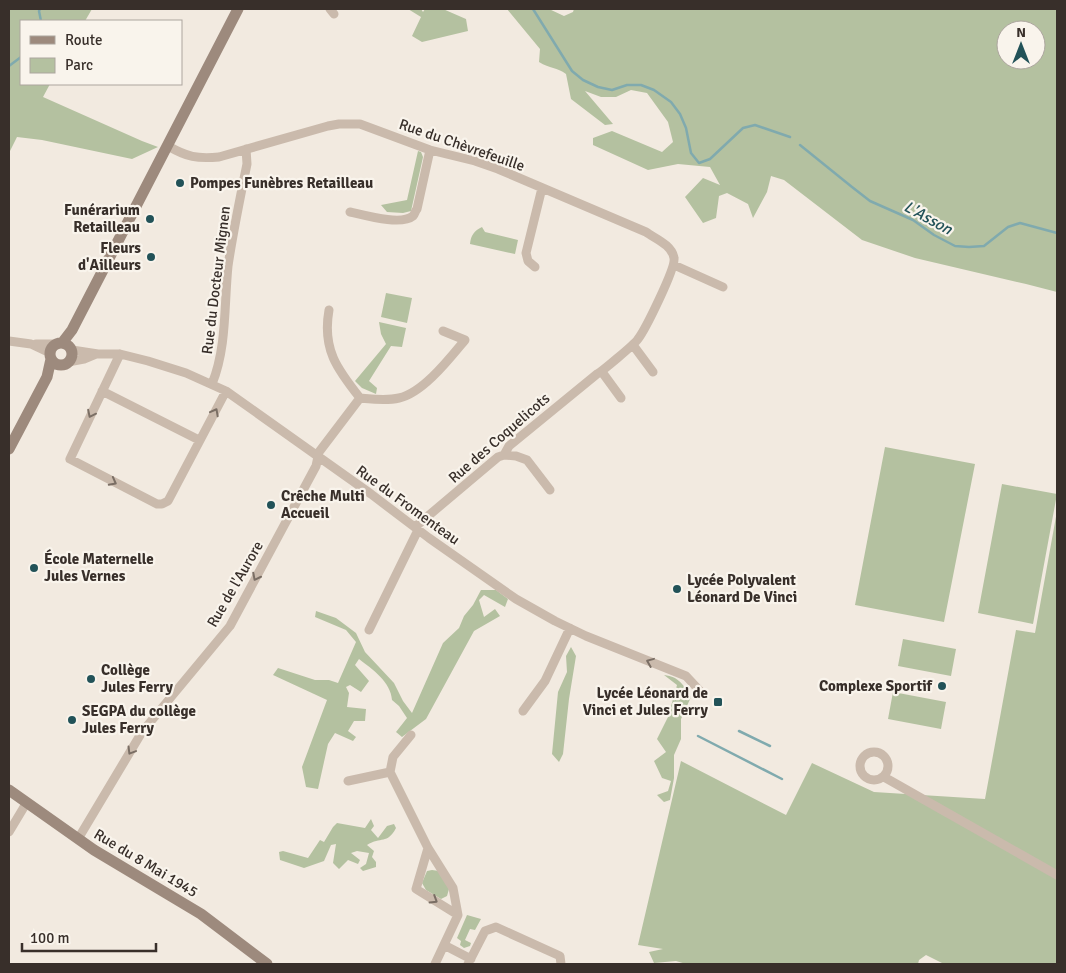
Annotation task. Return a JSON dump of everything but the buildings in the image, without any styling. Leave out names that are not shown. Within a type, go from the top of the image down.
[{"type":"main road","points":[[9,447],[61,353],[238,9]]},
{"type":"main road","name":"Rue du 8 Mai 1945","points":[[9,790],[78,839],[202,914],[267,964]]},
{"type":"street","name":"Rue du Chèvrefeuille","points":[[247,149],[339,124],[354,123],[367,126],[430,150],[475,161],[646,232],[672,251],[674,265]]},
{"type":"street","points":[[168,146],[190,157],[205,158],[219,157],[247,149]]},
{"type":"street","name":"Rue du Docteur Mignen","points":[[212,384],[218,370],[221,355],[228,268],[247,164],[247,149]]},
{"type":"street","points":[[350,212],[390,220],[405,219],[412,216],[417,209],[430,150]]},
{"type":"street","points":[[535,267],[528,261],[526,253],[542,188]]},
{"type":"street","points":[[674,265],[723,288]]},
{"type":"street","name":"Rue des Coquelicots","points":[[416,528],[498,457],[504,455],[509,446],[557,405],[602,372],[609,363],[633,345],[643,331],[674,265]]},
{"type":"street","points":[[330,310],[327,333],[334,362],[360,398],[387,400],[400,398],[411,393],[438,372],[465,340],[443,331]]},
{"type":"street","name":"Rue du Fromenteau","points":[[9,341],[31,344],[84,359],[98,354],[120,354],[163,366],[226,390],[516,598],[586,636],[686,676],[700,692]]},
{"type":"street","points":[[633,345],[653,372]]},
{"type":"street","points":[[120,354],[70,459],[152,502],[162,504],[168,501],[226,390]]},
{"type":"street","points":[[602,372],[621,398]]},
{"type":"street","points":[[102,391],[199,440]]},
{"type":"street","name":"Rue de l'Aurore","points":[[78,839],[142,732],[230,626],[316,466],[319,452],[360,398]]},
{"type":"street","points":[[504,455],[516,456],[527,460],[550,490]]},
{"type":"street","points":[[369,630],[416,528]]},
{"type":"street","points":[[523,711],[545,681],[570,628]]},
{"type":"street","points":[[411,735],[393,756],[390,772],[428,848],[453,888],[458,915],[435,964]]},
{"type":"street","points":[[348,781],[390,772]]},
{"type":"street","points":[[884,777],[1057,875]]},
{"type":"street","points":[[9,832],[26,802]]},
{"type":"street","points":[[428,848],[416,889],[458,915]]},
{"type":"street","points":[[444,945],[470,962],[485,931],[496,927],[560,956],[561,964]]},
{"type":"green space","points":[[9,9],[92,9],[86,20],[20,20],[20,85],[49,85],[43,97],[158,147],[132,159],[42,140],[17,137],[9,153]]},
{"type":"green space","points":[[408,9],[421,9],[423,12],[425,9],[443,9],[466,19],[468,31],[422,42],[412,36],[421,17]]},
{"type":"green space","points":[[507,9],[549,9],[564,16],[573,12],[574,9],[1057,9],[1057,292],[915,258],[862,240],[784,180],[771,176],[767,192],[753,218],[748,204],[727,193],[719,196],[716,218],[703,223],[685,197],[703,178],[720,185],[710,167],[678,164],[648,170],[593,145],[593,138],[612,131],[662,152],[673,142],[668,122],[647,93],[631,90],[616,97],[601,97],[585,91],[613,124],[605,125],[571,99],[566,74],[539,62],[540,49]]},
{"type":"green space","points":[[418,151],[421,152],[423,157],[411,211],[403,213],[387,212],[381,205],[407,200]]},
{"type":"green space","points":[[482,227],[485,232],[518,240],[515,254],[470,244],[473,234]]},
{"type":"green space","points":[[386,293],[412,298],[407,323],[381,317]]},
{"type":"green space","points":[[379,322],[406,328],[402,347],[391,346],[369,381],[377,388],[376,394],[362,388],[355,381],[386,344],[381,334]]},
{"type":"green space","points":[[885,447],[975,464],[944,622],[855,605]]},
{"type":"green space","points":[[1002,484],[1057,494],[1033,624],[978,613]]},
{"type":"green space","points":[[1057,511],[1057,964],[944,964],[926,955],[919,960],[918,964],[686,964],[676,961],[654,963],[649,952],[663,949],[638,945],[681,761],[786,815],[812,763],[874,792],[985,799],[1016,630],[1035,633]]},
{"type":"green space","points":[[481,590],[496,590],[508,599],[505,607],[484,595],[479,600],[484,617],[495,609],[500,616],[474,631],[426,719],[402,737],[396,732],[407,718],[399,706],[392,700],[391,693],[385,682],[359,659],[355,665],[369,681],[361,692],[350,685],[346,687],[349,693],[347,707],[366,709],[365,721],[354,721],[348,731],[356,737],[353,741],[335,733],[328,744],[318,789],[306,787],[302,767],[327,700],[273,675],[278,668],[315,680],[329,680],[338,683],[356,642],[346,630],[315,617],[316,611],[336,618],[356,633],[365,652],[394,683],[403,701],[412,713],[443,643],[459,628],[464,616],[473,605]]},
{"type":"green space","points":[[903,639],[956,649],[951,676],[898,666]]},
{"type":"green space","points":[[571,647],[576,656],[563,754],[559,762],[552,754],[558,692],[567,672],[566,656]]},
{"type":"green space","points":[[664,675],[677,680],[691,697],[681,719],[681,739],[674,755],[674,778],[670,800],[664,802],[657,795],[668,791],[671,781],[662,778],[654,761],[666,752],[657,739],[668,717],[677,685]]},
{"type":"green space","points":[[893,692],[946,702],[941,729],[888,719]]},
{"type":"green space","points":[[371,819],[374,826],[371,830],[378,838],[387,826],[394,824],[396,828],[390,837],[367,845],[374,851],[372,857],[376,862],[376,867],[363,871],[360,868],[366,864],[369,853],[357,851],[351,853],[360,860],[358,864],[348,860],[339,869],[333,863],[336,844],[331,845],[324,861],[304,868],[280,860],[279,852],[283,851],[308,858],[320,840],[324,842],[337,823],[365,828]]},
{"type":"green space","points":[[427,871],[439,871],[449,889],[447,896],[441,899],[426,890],[422,883]]},
{"type":"green space","points":[[467,915],[481,919],[475,930],[470,929],[465,940],[471,943],[470,946],[464,948],[460,945],[461,941],[457,938]]},
{"type":"waterway","name":"L'Asson","points":[[40,9],[41,20]]},
{"type":"waterway","name":"L'Asson","points":[[533,9],[572,71],[583,80],[598,87],[612,90],[627,85],[641,85],[654,90],[671,102],[680,114],[686,128],[691,153],[699,163],[710,159],[743,128],[755,125],[790,137]]},
{"type":"waterway","name":"L'Asson","points":[[9,66],[20,58]]},
{"type":"waterway","name":"L'Asson","points":[[800,145],[870,201],[913,220],[934,235],[955,246],[984,246],[1008,227],[1020,223],[1057,233]]},
{"type":"waterway","points":[[739,731],[770,746]]},
{"type":"waterway","points":[[698,736],[782,779]]},
{"type":"place","name":"Pompes Funèbres Retailleau","points":[[180,183]]},
{"type":"place","name":"Funérarium Retailleau","points":[[150,219]]},
{"type":"place","name":"Fleurs d'Ailleurs","points":[[151,257]]},
{"type":"place","name":"Crêche Multi Accueil","points":[[271,505]]},
{"type":"place","name":"École Maternelle Jules Vernes","points":[[34,568]]},
{"type":"place","name":"Lycée Polyvalent Léonard De Vinci","points":[[677,589]]},
{"type":"place","name":"Collège Jules Ferry","points":[[91,679]]},
{"type":"place","name":"Complexe Sportif","points":[[942,686]]},
{"type":"place","name":"Lycée Léonard de Vinci et Jules Ferry","points":[[718,702]]},
{"type":"place","name":"SEGPA du collège Jules Ferry","points":[[72,720]]}]
